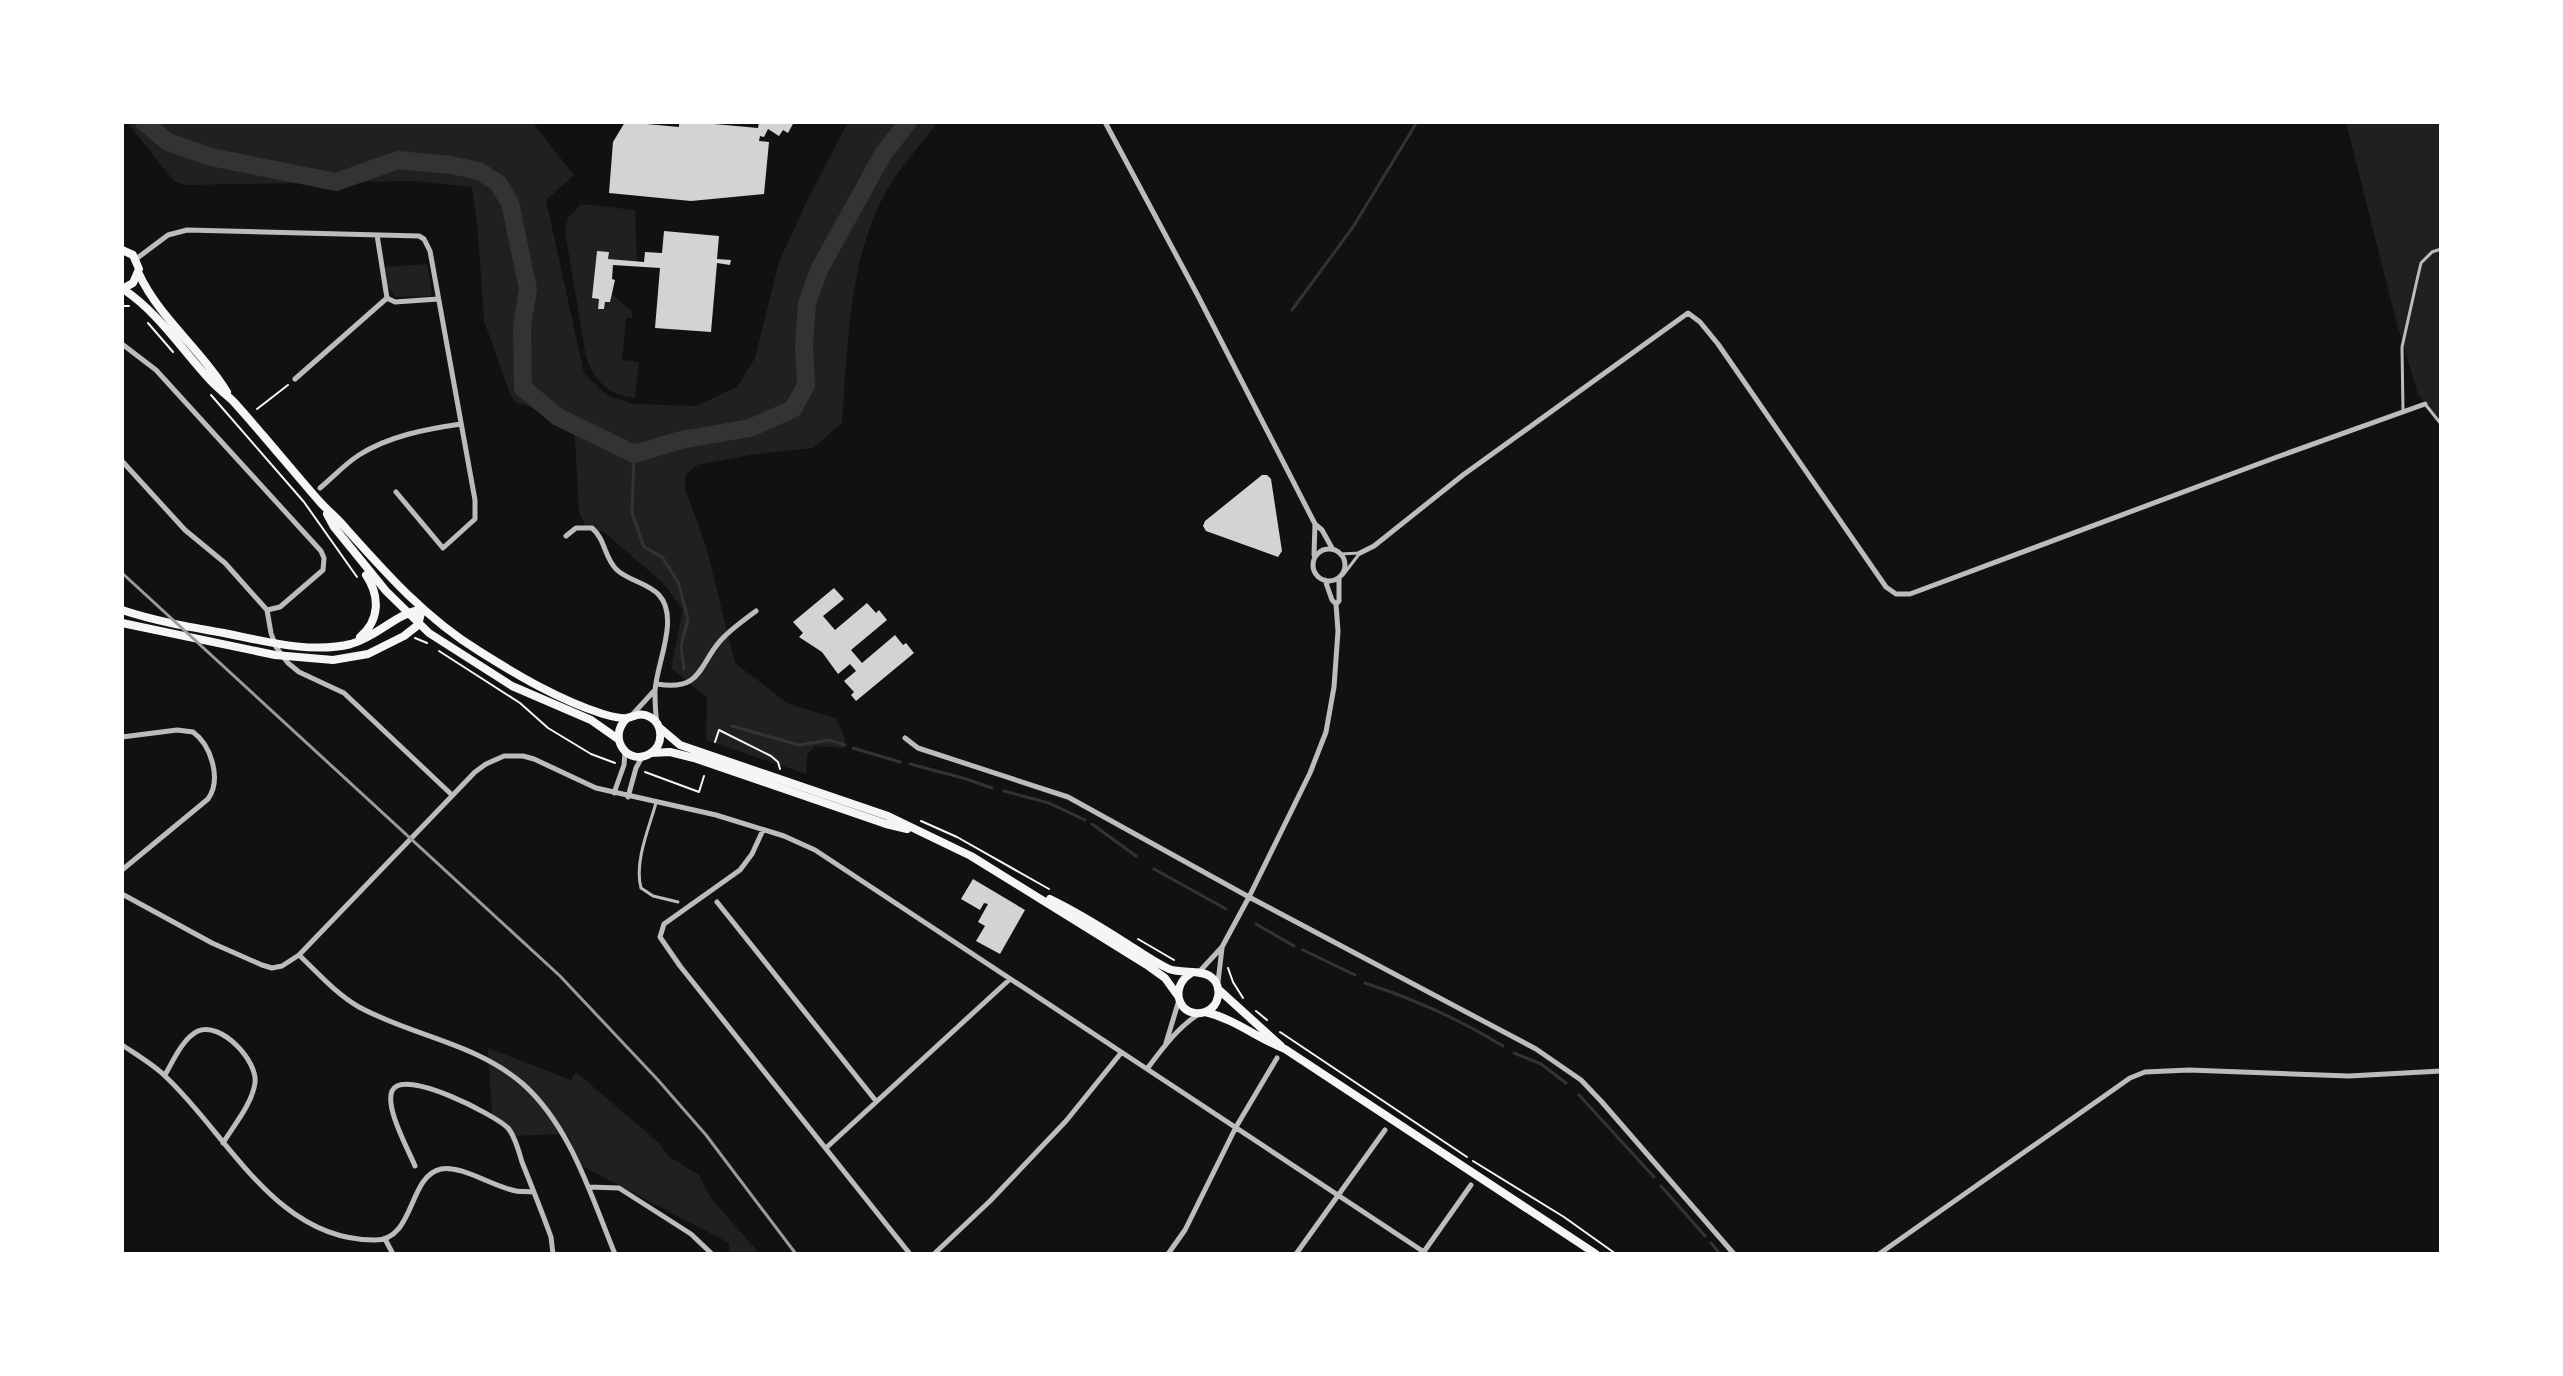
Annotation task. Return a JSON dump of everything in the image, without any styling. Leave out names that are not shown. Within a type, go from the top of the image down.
[{"type":"main road","points":[[122,250],[136,259],[147,293],[218,376],[231,400]]},
{"type":"main road","points":[[139,274],[133,283],[123,289],[149,310],[323,506],[422,609],[473,648],[519,675],[593,710],[629,717],[646,715],[680,745],[888,816],[971,856],[1157,971],[1187,1010],[1229,1019],[1285,1049]]},
{"type":"main road","points":[[323,506],[334,527],[418,625],[493,676],[533,697],[591,720],[618,739],[625,751],[633,755],[670,752],[686,755],[886,824],[919,832]]},
{"type":"main road","points":[[350,644],[369,628],[376,610],[375,592],[361,567],[360,559]]},
{"type":"main road","points":[[122,610],[170,623],[307,646],[350,644],[373,635],[405,613],[422,609]]},
{"type":"main road","points":[[122,623],[275,655],[317,660],[345,659],[368,654],[404,636],[418,625],[422,609]]},
{"type":"main road","points":[[618,739],[621,725],[629,717]]},
{"type":"main road","points":[[647,754],[660,741],[658,726]]},
{"type":"main road","points":[[1025,887],[1074,911],[1161,965],[1208,975],[1285,1049],[1596,1254]]},
{"type":"main road","points":[[1179,998],[1180,983],[1195,973]]},
{"type":"main road","points":[[1203,1012],[1216,1003],[1218,987]]},
{"type":"street","points":[[1105,122],[1315,524],[1345,562],[1336,604],[1335,673],[1326,732],[1310,773],[1222,947],[1195,973]]},
{"type":"street","points":[[136,259],[168,235],[187,230],[419,236],[424,239],[430,251],[476,512],[469,526],[443,548],[396,492]]},
{"type":"street","points":[[377,235],[387,298]]},
{"type":"street","points":[[387,298],[395,302],[438,299]]},
{"type":"street","points":[[295,379],[387,298]]},
{"type":"street","points":[[1360,553],[1374,546],[1463,475],[1688,313],[1718,344],[1886,587],[1896,594],[1910,594],[2425,404]]},
{"type":"street","points":[[122,344],[156,370],[321,551],[325,564],[320,574],[280,607],[267,610]]},
{"type":"street","points":[[320,488],[368,450],[413,433],[461,424]]},
{"type":"street","points":[[122,461],[185,530],[225,563],[267,610],[276,647],[288,663],[299,672],[344,693],[452,795]]},
{"type":"street","points":[[1315,524],[1314,571],[1325,580],[1341,576]]},
{"type":"street","points":[[566,536],[576,528],[592,528],[602,538],[607,557],[619,572],[655,591],[662,600],[667,612],[667,628],[656,687],[658,726]]},
{"type":"street","points":[[1314,557],[1320,551],[1332,548]]},
{"type":"street","points":[[1325,580],[1336,604]]},
{"type":"street","points":[[629,717],[656,687],[694,678],[722,639],[756,611]]},
{"type":"street","points":[[122,737],[177,730],[193,732],[207,748],[215,778],[208,799],[122,870]]},
{"type":"street","points":[[905,738],[918,748],[1068,797],[1536,1049],[1566,1069],[1601,1101],[1734,1254]]},
{"type":"street","points":[[614,793],[624,765],[625,751]]},
{"type":"street","points":[[628,797],[636,768],[647,754]]},
{"type":"street","points":[[122,894],[212,943],[262,965],[272,968],[282,966],[299,955],[452,795],[486,764],[513,755],[534,759],[579,782],[628,797],[698,810],[815,850],[1423,1253],[1471,1185]]},
{"type":"street","points":[[763,830],[752,854],[740,870],[664,924],[660,937],[910,1254]]},
{"type":"street","points":[[717,902],[876,1101]]},
{"type":"street","points":[[1218,987],[1222,947]]},
{"type":"street","points":[[299,955],[338,992],[358,1006],[475,1054],[514,1077],[551,1117],[588,1187],[615,1254]]},
{"type":"street","points":[[826,1148],[1010,979]]},
{"type":"street","points":[[1166,1044],[1179,998]]},
{"type":"street","points":[[1147,1069],[1184,1025],[1203,1012]]},
{"type":"street","points":[[165,1075],[185,1043],[202,1029],[218,1031],[240,1049],[252,1065],[256,1078],[252,1095],[223,1143]]},
{"type":"street","points":[[122,1045],[165,1075],[244,1168],[290,1212],[315,1226],[346,1237],[385,1239],[395,1233],[426,1178],[436,1170],[451,1168],[516,1191],[534,1192]]},
{"type":"street","points":[[934,1254],[990,1201],[1066,1121],[1121,1053]]},
{"type":"street","points":[[1168,1254],[1185,1230],[1236,1127],[1277,1058]]},
{"type":"street","points":[[1879,1254],[2130,1078],[2145,1072],[2189,1070],[2349,1076],[2441,1071]]},
{"type":"street","points":[[415,1166],[391,1105],[392,1091],[397,1085],[405,1083],[436,1090],[486,1114],[508,1129],[551,1237],[553,1254]]},
{"type":"street","points":[[1296,1254],[1385,1130]]},
{"type":"street","points":[[588,1187],[619,1188],[691,1234],[712,1254]]},
{"type":"street","points":[[385,1239],[393,1254]]},
{"type":"lane","points":[[2402,414],[2402,347],[2421,263],[2432,252],[2441,249]]},
{"type":"lane","points":[[2425,404],[2441,424]]},
{"type":"lane","points":[[1340,554],[1360,553]]},
{"type":"lane","points":[[1341,576],[1360,553]]},
{"type":"lane","points":[[656,803],[639,880],[641,888],[653,896],[678,902]]},
{"type":"path","points":[[257,409],[295,379]]},
{"type":"path","points":[[249,438],[304,502],[359,579]]},
{"type":"path","points":[[414,638],[516,700],[536,720],[576,746],[616,763]]},
{"type":"path","points":[[715,742],[719,730],[771,756],[778,762],[779,769]]},
{"type":"path","points":[[642,771],[699,792],[704,776]]},
{"type":"path","points":[[1225,965],[1244,1001]]},
{"type":"path","points":[[1251,1007],[1268,1021]]},
{"type":"path","points":[[1274,1028],[1616,1254]]},
{"type":"shaded area","points":[[127,122],[532,122],[574,175],[546,200],[584,373],[608,396],[633,404],[696,406],[737,387],[755,358],[779,262],[848,122],[938,122],[890,185],[866,240],[852,301],[842,423],[813,448],[697,465],[686,474],[685,489],[706,546],[735,663],[789,704],[836,718],[845,739],[844,748],[815,746],[807,755],[806,774],[706,740],[707,698],[671,668],[683,610],[664,584],[604,532],[586,527],[579,512],[574,418],[516,403],[510,394],[484,321],[472,187],[413,181],[184,185],[174,181]]},
{"type":"shaded area","points":[[2346,122],[2441,122],[2441,424],[2418,394]]},
{"type":"shaded area","points":[[581,204],[635,210],[637,262],[608,259],[609,252],[597,251],[592,298],[599,299],[598,308],[604,309],[610,293],[632,311],[632,318],[626,318],[622,360],[639,362],[635,398],[618,394],[604,386],[586,357],[565,231],[568,218]]},
{"type":"shaded area","points":[[427,264],[430,296],[396,297],[387,285],[385,267]]},
{"type":"shaded area","points":[[488,1048],[571,1080],[576,1072],[659,1143],[668,1156],[699,1175],[710,1197],[760,1254],[729,1254],[729,1243],[582,1166],[567,1134],[510,1136],[492,1115]]},
{"type":"building","points":[[625,122],[679,127],[679,122],[692,122],[758,128],[759,122],[794,122],[788,133],[783,130],[779,136],[768,129],[764,137],[760,136],[759,141],[769,142],[764,194],[691,201],[609,193],[613,142]]},
{"type":"building","points":[[664,231],[719,236],[717,259],[731,260],[730,265],[717,263],[711,332],[655,328],[660,268],[613,265],[612,279],[615,280],[610,302],[605,302],[604,309],[598,309],[599,299],[592,298],[597,251],[609,252],[608,259],[644,262],[645,252],[662,253]]},
{"type":"building","points":[[1262,475],[1271,479],[1282,551],[1278,557],[1206,531],[1203,526],[1205,521]]},
{"type":"building","points":[[834,588],[844,599],[823,616],[835,630],[867,603],[876,613],[879,610],[887,620],[851,650],[862,663],[895,635],[914,653],[856,701],[851,695],[854,692],[844,681],[856,671],[850,664],[838,674],[822,652],[799,637],[803,633],[793,622]]},
{"type":"building","points":[[973,879],[1025,910],[1000,954],[976,941],[985,926],[978,922],[988,904],[984,903],[980,910],[961,899]]},
{"type":"waterway","points":[[144,122],[168,142],[211,157],[336,182],[398,160],[479,171],[498,183],[510,203],[528,289],[522,326],[523,388],[558,417],[634,454],[681,440],[750,428],[793,409],[806,385],[804,344],[807,303],[819,270],[883,154],[908,122]]},
{"type":"waterway","points":[[1292,310],[1353,227],[1417,122]]},
{"type":"waterway","points":[[634,454],[632,513],[644,547],[662,557],[678,582],[688,619],[681,646],[684,669]]},
{"type":"waterway","points":[[732,726],[799,745],[829,740],[845,745]]},
{"type":"waterway","points":[[853,748],[900,762]]},
{"type":"waterway","points":[[910,764],[992,788]]},
{"type":"waterway","points":[[1004,791],[1049,803],[1085,820]]},
{"type":"waterway","points":[[1092,824],[1136,856]]},
{"type":"waterway","points":[[1154,869],[1226,909]]},
{"type":"waterway","points":[[1256,924],[1294,946]]},
{"type":"waterway","points":[[1303,950],[1355,975]]},
{"type":"waterway","points":[[1365,983],[1436,1010],[1503,1046]]},
{"type":"waterway","points":[[1514,1053],[1541,1064],[1566,1083]]},
{"type":"waterway","points":[[1579,1095],[1654,1177]]},
{"type":"waterway","points":[[1661,1186],[1705,1236]]},
{"type":"waterway","points":[[1711,1243],[1720,1254]]},
{"type":"railway","points":[[122,573],[560,976],[706,1135],[796,1254]]}]
